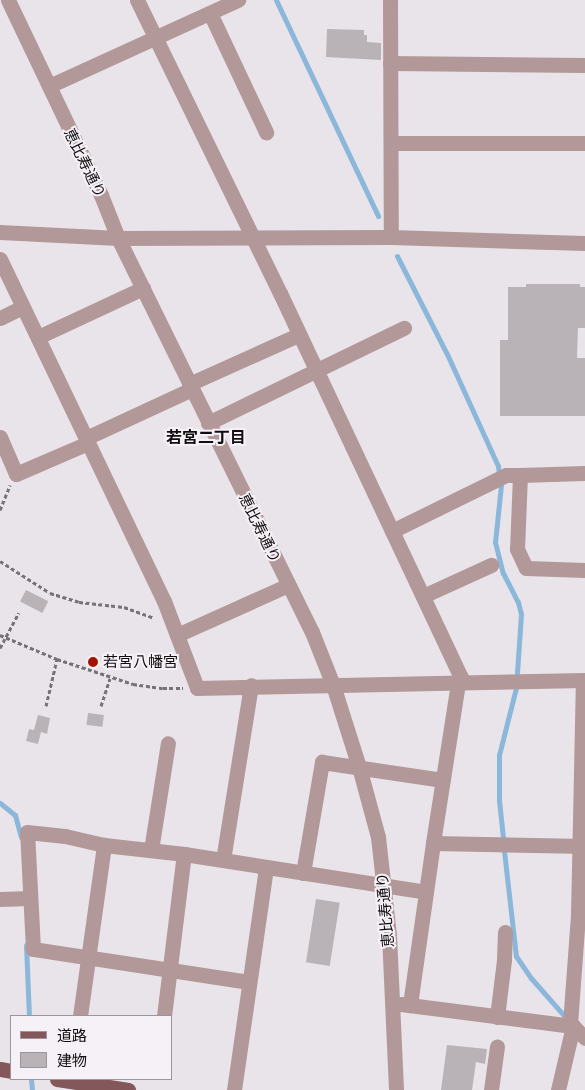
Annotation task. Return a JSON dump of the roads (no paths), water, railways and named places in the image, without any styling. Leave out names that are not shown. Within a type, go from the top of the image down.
[{"type":"main road","points":[[67,1080],[122,1090]]},
{"type":"street","name":"恵比寿通り","points":[[8,0],[101,195],[118,238],[312,632],[333,685],[359,767],[378,837],[384,885],[396,1090]]},
{"type":"street","points":[[137,0],[461,677],[458,683],[433,843],[410,1006]]},
{"type":"street","points":[[390,0],[391,237]]},
{"type":"street","points":[[49,86],[155,39],[229,2]]},
{"type":"street","points":[[210,13],[266,132]]},
{"type":"street","points":[[390,63],[585,65]]},
{"type":"street","points":[[390,143],[585,143]]},
{"type":"street","points":[[0,232],[118,238],[251,235],[585,243]]},
{"type":"street","points":[[0,259],[164,601],[197,688],[584,680],[582,915],[570,1024],[585,1038]]},
{"type":"street","points":[[38,337],[143,288]]},
{"type":"street","points":[[0,318],[23,307]]},
{"type":"street","points":[[208,423],[404,328]]},
{"type":"street","points":[[0,437],[16,474],[298,334]]},
{"type":"street","points":[[392,531],[506,475],[585,473]]},
{"type":"street","points":[[520,475],[517,549],[526,568],[585,570]]},
{"type":"street","points":[[423,596],[491,565]]},
{"type":"street","points":[[177,635],[288,584]]},
{"type":"street","points":[[223,860],[251,686]]},
{"type":"street","points":[[150,850],[168,743]]},
{"type":"street","points":[[303,873],[322,762],[443,780]]},
{"type":"street","points":[[249,982],[33,948],[26,897],[27,832],[65,836],[104,845],[184,854],[426,892]]},
{"type":"street","points":[[433,843],[582,846]]},
{"type":"street","points":[[80,1015],[104,845]]},
{"type":"street","points":[[164,1015],[184,854]]},
{"type":"street","points":[[234,1090],[266,867]]},
{"type":"street","points":[[0,899],[26,897]]},
{"type":"street","points":[[497,1017],[504,960],[505,932]]},
{"type":"street","points":[[392,1003],[573,1026]]},
{"type":"street","points":[[558,1090],[573,1026]]},
{"type":"street","points":[[490,1090],[497,1046]]},
{"type":"waterway","points":[[276,0],[378,216]]},
{"type":"waterway","points":[[397,256],[447,354],[498,466],[499,474]]},
{"type":"waterway","points":[[501,485],[495,542],[503,573],[518,602],[521,614],[517,673]]},
{"type":"waterway","points":[[503,838],[499,801],[499,755],[516,688]]},
{"type":"waterway","points":[[0,803],[15,815],[21,837]]},
{"type":"waterway","points":[[504,851],[516,956],[531,978],[567,1019]]},
{"type":"waterway","points":[[26,945],[29,1015]]},
{"type":"waterway","points":[[31,1080],[32,1090]]},
{"type":"place","name":"若宮八幡宮","points":[[93,662]]},
{"type":"district","name":"若宮二丁目","points":[[206,437]]}]
